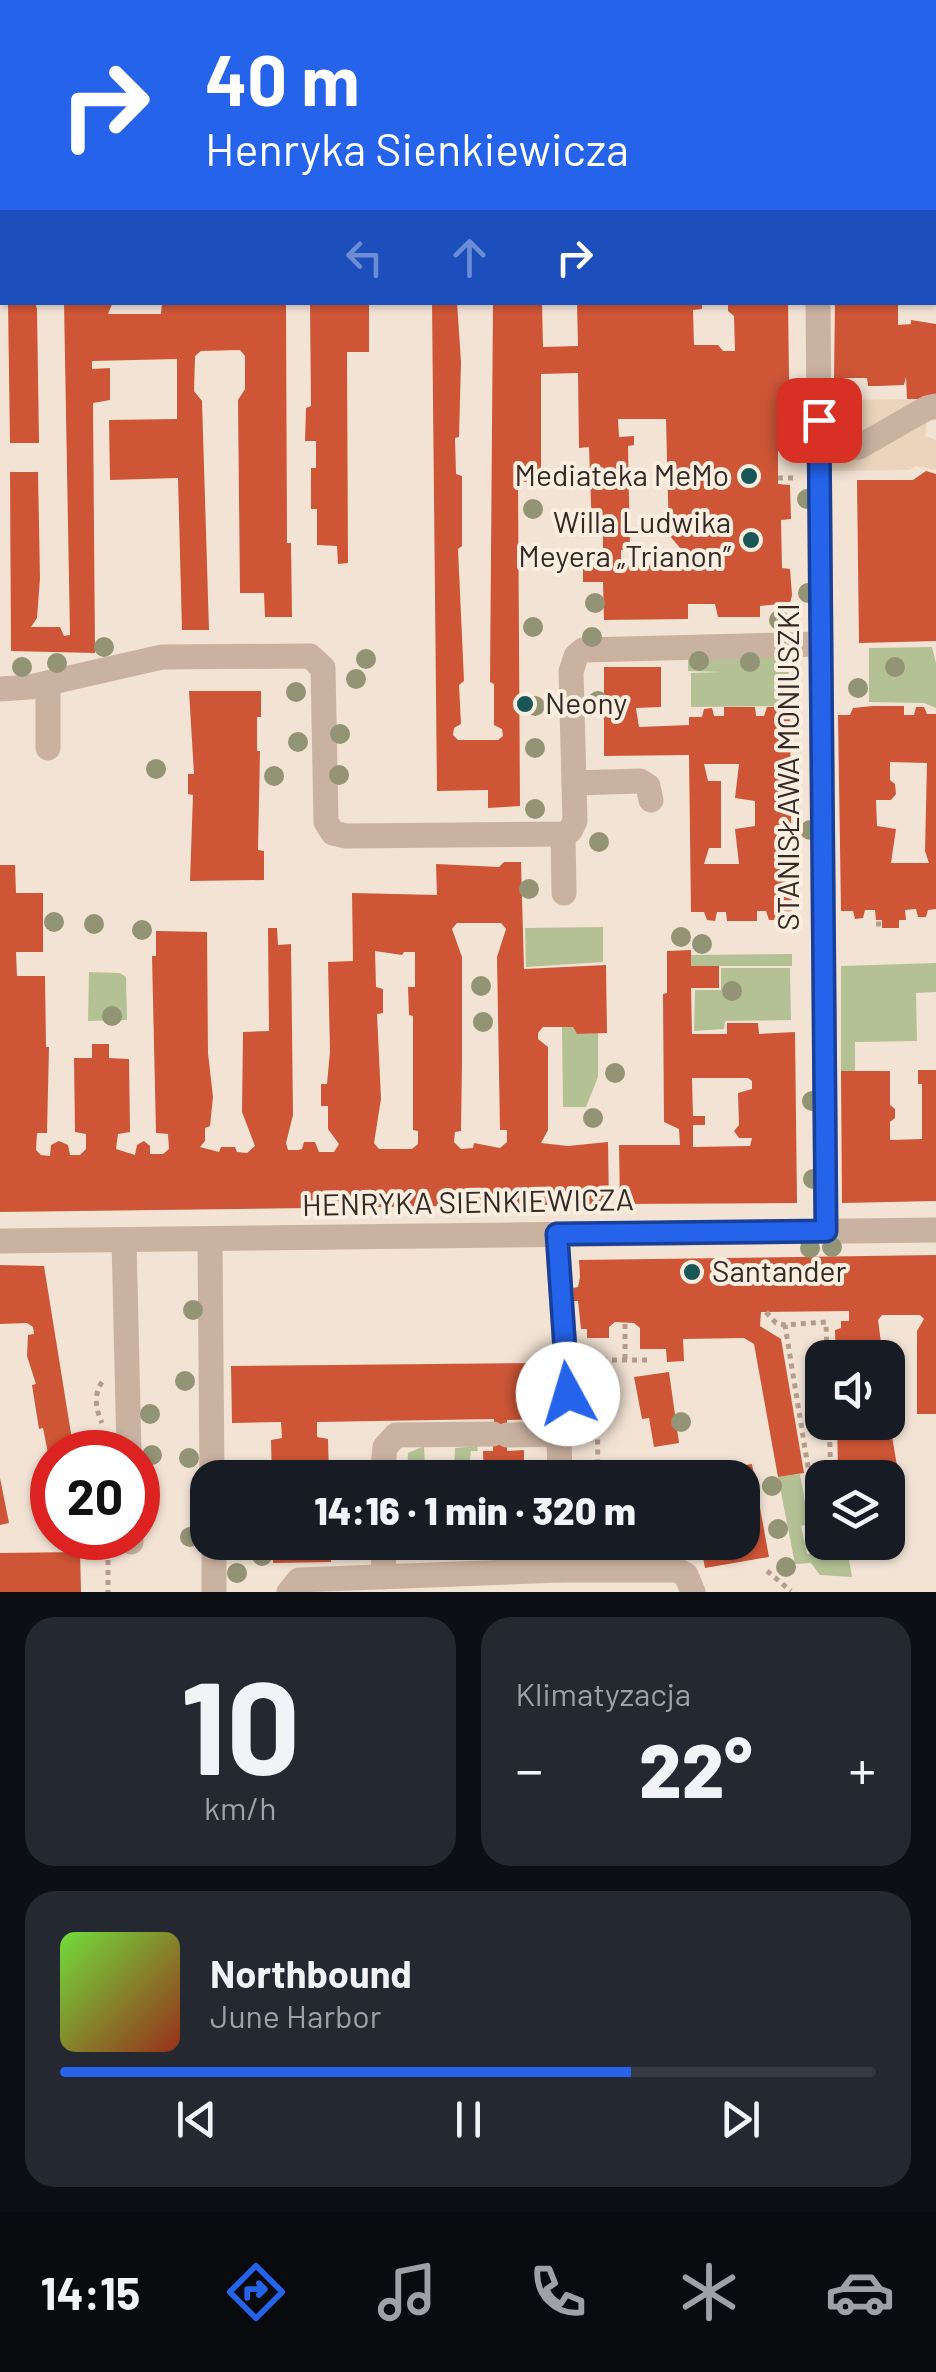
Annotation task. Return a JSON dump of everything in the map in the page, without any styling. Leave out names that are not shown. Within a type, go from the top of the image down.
[{"type":"street","name":"STANISŁAWA MONIUSZKI","points":[[818,305],[826,1231]]},
{"type":"street","points":[[819,447],[859,447],[936,406]]},
{"type":"street","points":[[0,689],[48,684],[162,657],[310,656],[323,668],[326,822],[333,833],[563,834],[570,831],[575,821],[572,663],[583,650],[821,644]]},
{"type":"street","points":[[48,684],[48,748]]},
{"type":"street","points":[[574,783],[640,782],[648,786],[651,800]]},
{"type":"street","points":[[563,834],[564,893]]},
{"type":"street","name":"HENRYKA SIENKIEWICZA","points":[[0,1241],[936,1230]]},
{"type":"street","points":[[557,1234],[568,1394],[560,1434],[560,1460]]},
{"type":"street","points":[[210,1239],[212,1460]]},
{"type":"street","points":[[124,1240],[128,1430]]},
{"type":"street","points":[[383,1460],[384,1447],[396,1435],[560,1434]]},
{"type":"street","points":[[214,1560],[214,1592]]},
{"type":"street","points":[[384,1560],[384,1577]]},
{"type":"street","points":[[560,1560],[560,1570]]},
{"type":"street","points":[[289,1592],[300,1580],[384,1577],[478,1583],[560,1570],[677,1570],[686,1574],[693,1592]]},
{"type":"path","points":[[766,1312],[776,1323],[785,1325],[826,1322],[826,1340]]},
{"type":"path","points":[[625,1322],[625,1360]]},
{"type":"path","points":[[785,1325],[806,1460]]},
{"type":"path","points":[[581,1360],[649,1360]]},
{"type":"path","points":[[108,1592],[117,1560]]},
{"type":"path","points":[[767,1571],[791,1591]]},
{"type":"green space","points":[[932,647],[936,708],[924,703],[869,702],[869,648]]},
{"type":"green space","points":[[789,654],[788,706],[691,707],[691,673],[722,672],[688,671],[688,656]]},
{"type":"green space","points":[[603,927],[603,962],[526,967],[525,928]]},
{"type":"green space","points":[[792,954],[792,966],[691,966],[691,955]]},
{"type":"green space","points":[[936,963],[936,992],[916,993],[917,1041],[855,1042],[855,1071],[841,1071],[841,966]]},
{"type":"green space","points":[[721,968],[790,968],[791,1020],[725,1021],[724,1029],[694,1031],[695,990],[721,990]]},
{"type":"green space","points":[[89,972],[120,973],[126,977],[127,1020],[88,1021]]},
{"type":"green space","points":[[562,1027],[573,1027],[577,1034],[598,1033],[598,1077],[586,1107],[563,1107]]},
{"type":"green space","points":[[424,1446],[425,1460],[408,1460],[408,1453]]},
{"type":"green space","points":[[477,1446],[478,1451],[471,1451],[470,1460],[454,1460],[455,1448]]},
{"type":"green space","points":[[800,1474],[805,1502],[805,1525],[801,1526],[805,1560],[849,1560],[852,1577],[820,1575],[811,1563],[795,1564],[778,1477]]},
{"type":"shaded area","points":[[936,399],[936,420],[927,422],[925,436],[936,440],[936,470],[916,466],[909,470],[831,471],[830,400]]},
{"type":"building","points":[[8,305],[36,305],[39,443],[10,443]]},
{"type":"building","points":[[64,305],[112,305],[108,314],[161,314],[162,305],[286,305],[287,543],[291,543],[292,617],[265,617],[264,593],[240,593],[238,400],[245,389],[245,356],[240,350],[201,351],[195,356],[194,391],[202,401],[209,630],[182,630],[178,478],[110,480],[109,420],[177,419],[177,359],[92,361],[92,369],[110,368],[110,400],[93,403],[95,653],[11,651],[10,472],[38,472],[40,578],[37,618],[31,627],[60,627],[64,636],[70,635]]},
{"type":"building","points":[[310,305],[369,305],[369,352],[347,352],[348,563],[338,564],[337,546],[317,545],[317,509],[311,509],[311,468],[316,468],[316,441],[305,441],[306,408],[311,406]]},
{"type":"building","points":[[432,305],[457,305],[461,362],[459,437],[455,438],[456,474],[462,476],[462,546],[458,549],[464,681],[459,685],[461,724],[454,728],[453,735],[458,740],[498,740],[503,736],[502,729],[494,725],[494,684],[490,682],[493,305],[542,305],[543,347],[578,346],[577,305],[702,305],[702,309],[693,310],[694,345],[718,345],[723,351],[735,351],[734,316],[728,305],[788,305],[790,451],[778,451],[778,484],[790,485],[791,519],[781,520],[782,568],[790,569],[792,595],[790,603],[760,606],[760,617],[718,617],[715,604],[688,604],[688,619],[604,620],[603,582],[583,582],[583,566],[593,566],[593,553],[603,553],[603,531],[592,530],[589,447],[579,448],[578,373],[541,374],[541,481],[518,482],[520,806],[488,808],[488,790],[437,791]],"holes":[[[618,419],[666,419],[669,535],[681,549],[687,549],[687,565],[621,566],[621,550],[630,550],[628,446],[634,445],[634,436],[619,437]]]},
{"type":"building","points":[[835,305],[898,305],[898,325],[911,324],[911,320],[936,324],[936,399],[907,399],[906,377],[904,385],[879,386],[868,386],[867,378],[834,378]]},
{"type":"building","points":[[926,471],[936,474],[936,641],[859,643],[857,480],[913,480]]},
{"type":"building","points":[[604,667],[661,667],[661,707],[636,708],[639,727],[689,725],[689,717],[702,717],[704,709],[712,708],[714,716],[724,716],[724,707],[755,707],[756,716],[764,716],[767,707],[775,707],[778,716],[790,715],[792,911],[779,912],[777,920],[769,920],[766,911],[757,911],[757,921],[727,921],[726,912],[717,912],[715,921],[707,920],[704,912],[691,912],[689,755],[604,756]],"holes":[[[704,764],[739,764],[735,798],[755,801],[755,826],[735,829],[739,864],[704,864],[709,848],[721,848],[721,781],[708,781]]]},
{"type":"building","points":[[189,691],[261,691],[261,717],[257,717],[258,850],[264,851],[264,880],[190,881],[193,795],[188,794],[188,774],[194,774]]},
{"type":"building","points":[[904,706],[904,715],[914,715],[916,707],[924,707],[927,714],[936,714],[936,909],[928,910],[926,917],[918,917],[916,909],[905,910],[906,920],[899,920],[899,928],[882,928],[875,910],[865,910],[863,918],[855,919],[853,911],[841,911],[838,715],[850,715],[853,708]],"holes":[[[890,762],[927,763],[925,851],[929,863],[891,863],[896,829],[877,826],[876,800],[891,800],[896,794],[895,784],[890,780]]]},
{"type":"building","points":[[504,862],[521,862],[524,969],[606,965],[607,1033],[577,1034],[573,1027],[543,1027],[538,1039],[548,1047],[548,1130],[541,1143],[568,1146],[608,1142],[609,1204],[0,1212],[0,865],[15,865],[16,893],[43,893],[43,952],[16,952],[17,976],[45,976],[49,1047],[47,1133],[37,1133],[36,1150],[50,1156],[51,1145],[59,1141],[68,1145],[70,1155],[80,1155],[86,1149],[86,1134],[75,1132],[74,1058],[92,1058],[92,1044],[109,1044],[109,1058],[129,1059],[130,1132],[118,1134],[116,1149],[135,1155],[137,1145],[144,1141],[150,1146],[150,1154],[163,1154],[169,1149],[168,1134],[156,1133],[152,956],[156,956],[156,931],[207,932],[208,1053],[213,1097],[210,1126],[205,1128],[205,1141],[200,1147],[219,1152],[221,1147],[235,1147],[237,1152],[247,1153],[255,1146],[242,1112],[243,1032],[269,1031],[268,928],[277,928],[278,945],[291,944],[293,1115],[288,1150],[302,1149],[304,1142],[315,1142],[319,1152],[334,1152],[339,1144],[328,1129],[328,1106],[321,1106],[321,1084],[327,1084],[330,1051],[328,962],[353,961],[352,893],[437,895],[436,864],[499,867]],"holes":[[[457,923],[501,923],[506,929],[497,957],[500,1130],[507,1130],[507,1142],[500,1148],[474,1143],[473,1148],[461,1149],[454,1142],[455,1132],[461,1131],[462,1062],[462,957],[452,929]],[[375,951],[402,955],[415,952],[415,987],[408,987],[409,1015],[413,1016],[413,1130],[418,1131],[418,1144],[412,1149],[379,1149],[374,1143],[381,1099],[377,1014],[383,1013],[383,989],[376,987]]]},
{"type":"building","points":[[691,950],[691,966],[719,966],[719,988],[691,988],[692,1034],[727,1034],[727,1023],[758,1023],[759,1034],[795,1032],[797,1203],[620,1204],[619,1145],[680,1145],[679,1129],[664,1122],[663,994],[667,993],[667,951]],"holes":[[[692,1078],[748,1078],[752,1089],[738,1093],[739,1125],[734,1131],[739,1138],[752,1138],[750,1146],[693,1147],[693,1125],[705,1125],[705,1116],[693,1116]]]},
{"type":"building","points":[[918,1070],[936,1070],[936,1201],[842,1203],[841,1071],[890,1071],[890,1105],[895,1109],[895,1118],[890,1122],[890,1140],[922,1139],[922,1084],[918,1084]]},
{"type":"building","points":[[936,1255],[936,1414],[917,1414],[917,1331],[924,1319],[920,1315],[882,1315],[878,1320],[881,1340],[835,1340],[835,1330],[841,1328],[841,1321],[849,1321],[849,1311],[761,1312],[760,1326],[781,1339],[804,1473],[778,1477],[754,1344],[744,1338],[683,1339],[684,1361],[667,1362],[666,1349],[640,1349],[640,1328],[634,1323],[615,1322],[609,1327],[609,1338],[587,1338],[587,1329],[581,1329],[578,1301],[573,1301],[573,1288],[578,1287],[580,1277],[579,1260]]},
{"type":"building","points":[[0,1265],[44,1266],[70,1430],[39,1429],[32,1385],[36,1384],[27,1356],[28,1335],[34,1334],[33,1327],[27,1323],[0,1324]]},
{"type":"building","points":[[547,1363],[548,1419],[507,1420],[507,1451],[524,1450],[524,1460],[483,1460],[483,1451],[493,1451],[494,1419],[317,1422],[317,1437],[328,1439],[329,1460],[272,1460],[271,1440],[282,1438],[281,1422],[232,1423],[231,1366]]},
{"type":"building","points":[[669,1372],[679,1443],[654,1447],[649,1418],[642,1419],[634,1377]]},
{"type":"building","points":[[837,1440],[893,1440],[896,1460],[838,1460]]},
{"type":"building","points":[[0,1478],[9,1523],[0,1525]]},
{"type":"building","points":[[760,1508],[769,1557],[760,1559]]},
{"type":"building","points":[[0,1553],[30,1553],[30,1560],[80,1560],[81,1592],[0,1592]]},
{"type":"building","points":[[273,1560],[331,1562],[273,1563]]},
{"type":"building","points":[[704,1560],[752,1560],[705,1568]]},
{"type":"place","name":"Mediateka MeMo","points":[[749,476]]},
{"type":"place","name":"Willa Ludwika Meyera „Trianon”","points":[[751,540]]},
{"type":"place","name":"Neony","points":[[525,704]]},
{"type":"place","name":"Santander","points":[[692,1272]]},
{"type":"route","points":[[568,1394],[557,1234],[826,1231],[819,420]]}]
